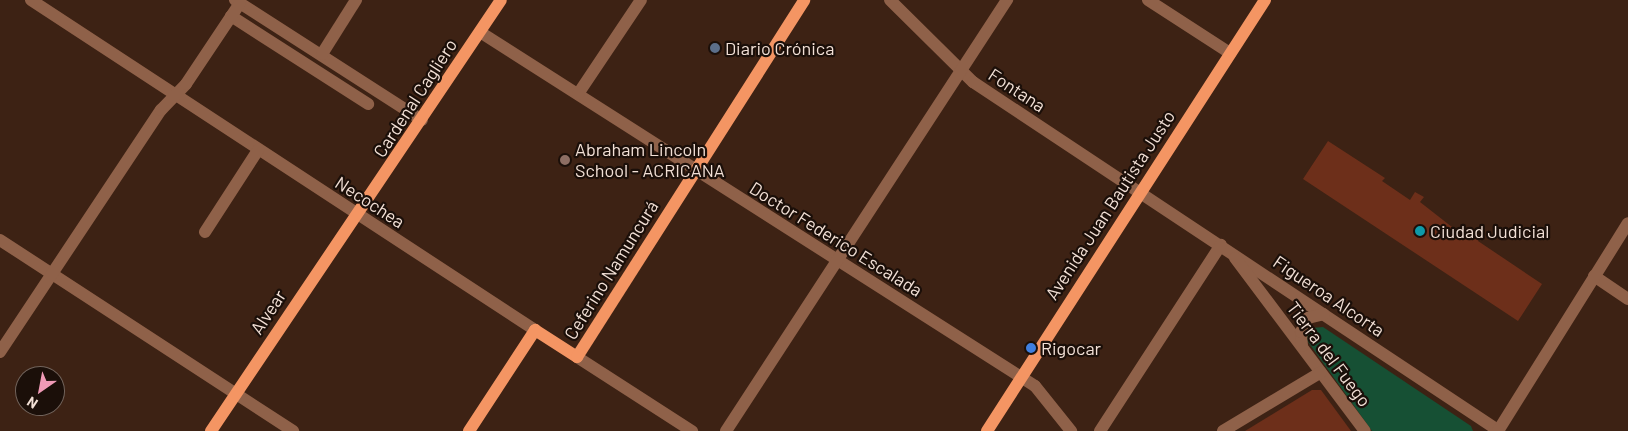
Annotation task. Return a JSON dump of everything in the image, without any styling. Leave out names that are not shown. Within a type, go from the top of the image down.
[{"type":"main road","name":"Cardenal Cagliero","points":[[355,213],[377,189],[501,0]]},
{"type":"main road","name":"Ceferino Namuncurá","points":[[577,357],[804,0]]},
{"type":"main road","name":"Avenida Juan Bautista Justo","points":[[987,431],[1139,191],[1265,0]]},
{"type":"main road","name":"Alvear","points":[[212,431],[355,213]]},
{"type":"main road","name":"Necochea","points":[[535,330],[577,357]]},
{"type":"main road","points":[[469,431],[535,330]]},
{"type":"street","name":"Necochea","points":[[31,0],[535,330]]},
{"type":"street","points":[[322,54],[356,0]]},
{"type":"street","points":[[578,94],[641,0]]},
{"type":"street","name":"Fontana","points":[[890,0],[960,70],[1139,191]]},
{"type":"street","points":[[726,431],[1007,0]]},
{"type":"street","points":[[1148,0],[1230,53]]},
{"type":"street","points":[[0,352],[161,110],[175,96],[230,16],[238,1],[422,120]]},
{"type":"street","points":[[230,16],[368,104]]},
{"type":"street","name":"Doctor Federico Escalada","points":[[480,32],[1035,386],[1071,431]]},
{"type":"street","points":[[205,232],[258,150]]},
{"type":"street","name":"Figueroa Alcorta","points":[[1139,191],[1498,431]]},
{"type":"street","points":[[1498,431],[1628,223]]},
{"type":"street","points":[[0,240],[294,431]]},
{"type":"street","points":[[1100,431],[1225,247]]},
{"type":"street","name":"Tierra del Fuego","points":[[1225,247],[1365,431]]},
{"type":"street","points":[[1594,276],[1628,299]]},
{"type":"street","points":[[1302,346],[1301,332],[1308,318],[1324,314]]},
{"type":"street","name":"Necochea","points":[[577,357],[692,431]]},
{"type":"street","points":[[1222,431],[1321,372]]},
{"type":"green space","points":[[1323,327],[1471,426],[1473,431],[1372,431],[1306,339],[1312,328]]},
{"type":"building","name":"Ciudad Judicial","points":[[1328,141],[1385,178],[1382,181],[1410,200],[1415,192],[1424,197],[1420,202],[1466,238],[1473,228],[1482,235],[1478,241],[1542,284],[1518,321],[1303,179]]},
{"type":"building","points":[[1312,390],[1321,390],[1351,431],[1245,431]]},
{"type":"place","name":"Diario Crónica","points":[[715,48]]},
{"type":"place","name":"Abraham Lincoln School - ACRICANA","points":[[565,160]]},
{"type":"place","name":"Ciudad Judicial","points":[[1420,231]]},
{"type":"place","name":"Rigocar","points":[[1031,348]]}]
